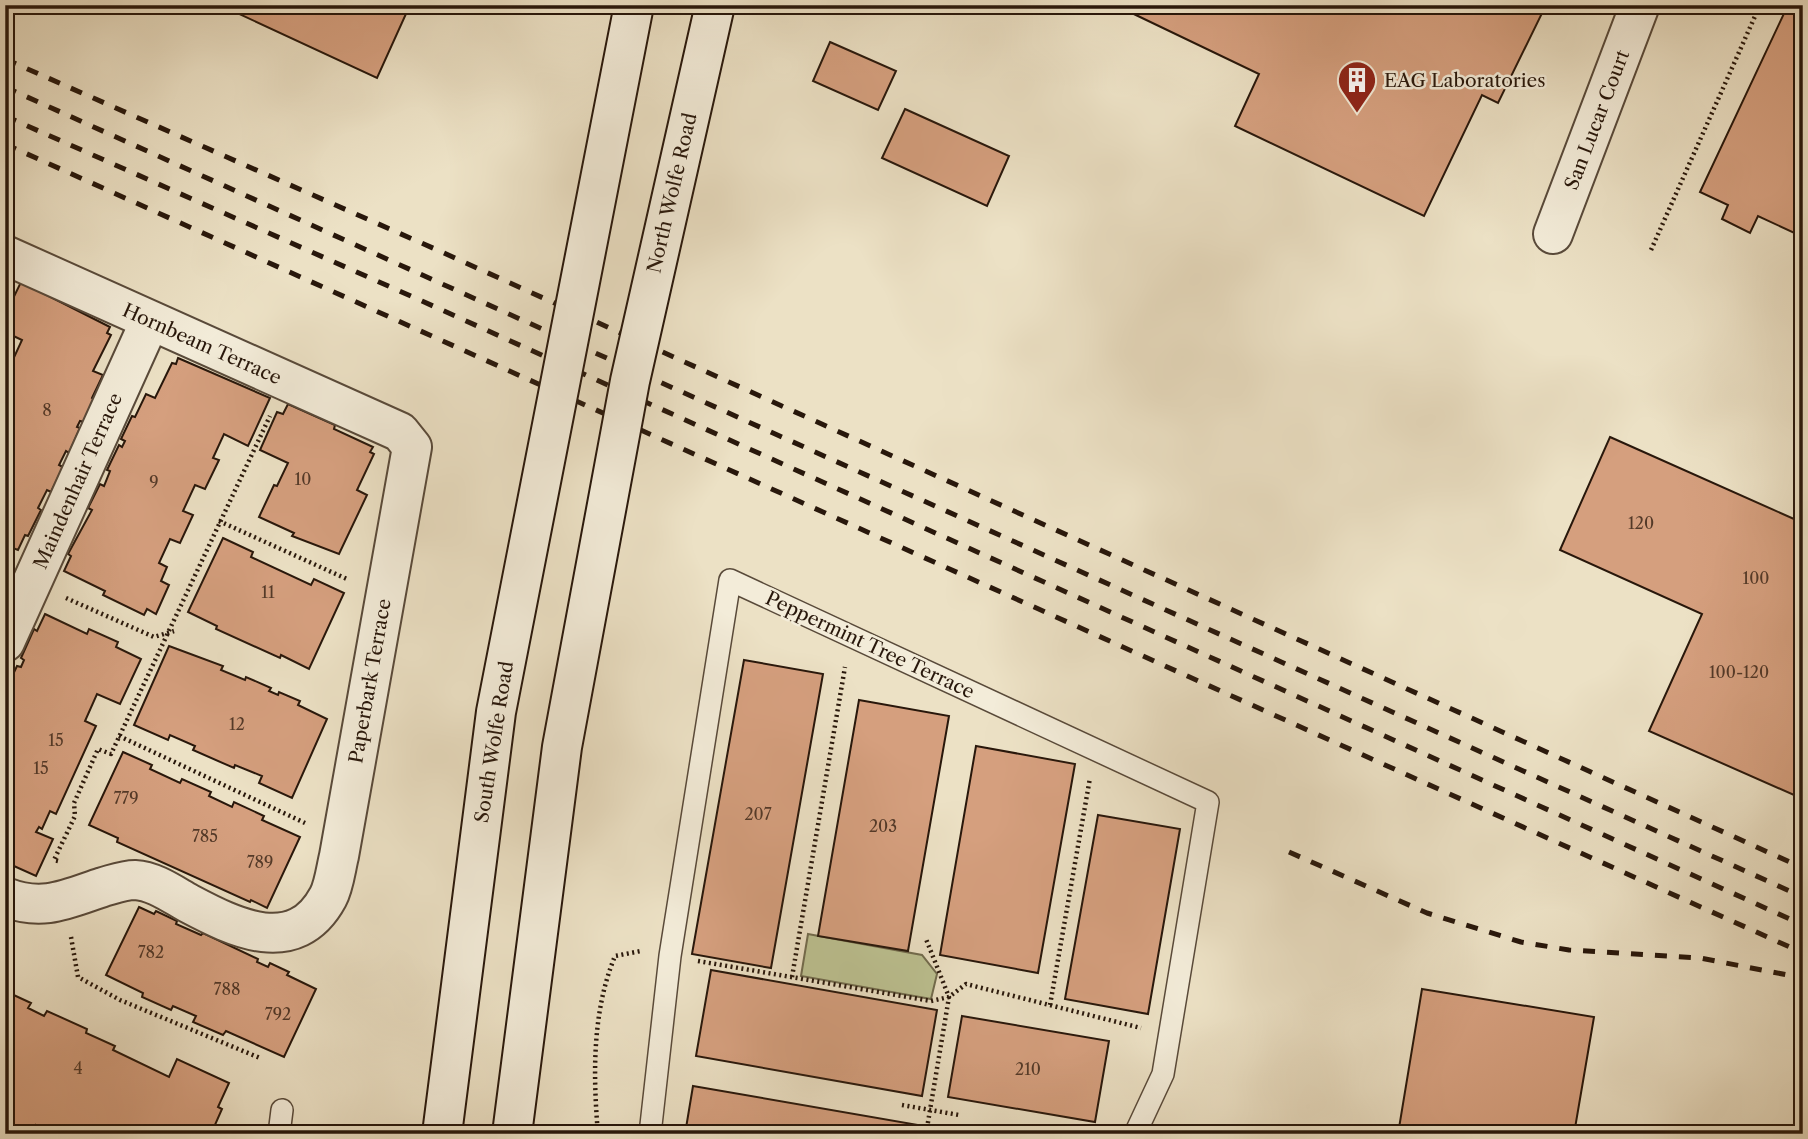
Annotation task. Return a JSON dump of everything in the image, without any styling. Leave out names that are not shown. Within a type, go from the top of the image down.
[{"type":"main road","name":"South Wolfe Road","points":[[442,1134],[496,712],[634,5]]},
{"type":"main road","name":"North Wolfe Road","points":[[512,1134],[562,747],[630,381],[715,5]]},
{"type":"main road","name":"San Lucar Court","points":[[1553,234],[1640,5]]},
{"type":"main road","name":"Hornbeam Terrace","points":[[5,255],[400,432]]},
{"type":"main road","name":"Maindenhair Terrace","points":[[5,642],[150,321]]},
{"type":"main road","name":"Paperbark Terrace","points":[[89,892],[121,881],[135,880],[153,884],[230,925],[278,934],[305,926],[329,896],[412,447],[400,432]]},
{"type":"main road","points":[[5,897],[22,903],[44,905],[89,892]]},
{"type":"lane","name":"Peppermint Tree Terrace","points":[[650,1134],[670,956],[730,580],[1208,802],[1163,1074],[1135,1134]]},
{"type":"lane","points":[[279,1134],[282,1110]]},
{"type":"path","points":[[1651,250],[1760,5]]},
{"type":"path","points":[[89,892],[75,869],[54,860],[75,816],[74,803],[98,749],[111,754],[286,381]]},
{"type":"path","points":[[219,521],[385,596]]},
{"type":"path","points":[[32,582],[154,638],[174,631]]},
{"type":"path","points":[[792,977],[851,636]]},
{"type":"path","points":[[119,736],[315,828],[346,815]]},
{"type":"path","points":[[1050,1005],[1095,750]]},
{"type":"path","points":[[70,932],[78,976],[120,1000],[260,1058]]},
{"type":"path","points":[[926,939],[949,997],[926,1134]]},
{"type":"path","points":[[598,1134],[595,1075],[597,1019],[607,976],[615,956],[638,950],[931,1001],[949,997],[966,985],[1169,1035]]},
{"type":"path","points":[[902,1105],[959,1115]]},
{"type":"green space","points":[[808,934],[922,955],[937,974],[931,999],[801,976]]},
{"type":"building","points":[[220,5],[410,5],[377,78]]},
{"type":"building","name":"EAG Laboratories","points":[[1115,5],[1546,5],[1498,103],[1482,95],[1424,216],[1235,126],[1259,74]]},
{"type":"building","points":[[1788,5],[1803,5],[1803,237],[1758,216],[1750,233],[1722,219],[1728,205],[1700,192]]},
{"type":"building","points":[[830,42],[896,71],[878,110],[813,81]]},
{"type":"building","points":[[905,109],[1009,156],[987,206],[882,158]]},
{"type":"building","points":[[21,282],[110,327],[107,333],[111,335],[93,371],[103,375],[92,398],[95,400],[84,422],[80,421],[77,427],[80,428],[69,453],[66,451],[59,465],[63,467],[51,492],[47,490],[38,508],[41,510],[18,550],[5,545],[5,361],[11,364],[22,340],[5,332],[5,315]]},
{"type":"building","points":[[178,358],[270,398],[248,446],[224,434],[213,458],[219,460],[205,489],[195,485],[183,511],[193,515],[180,543],[170,539],[159,563],[167,567],[161,581],[169,585],[156,614],[147,609],[144,615],[103,595],[105,591],[64,571],[71,556],[68,554],[92,510],[88,508],[100,484],[104,486],[110,471],[107,470],[119,445],[122,447],[125,441],[121,439],[132,416],[135,417],[146,394],[155,398],[172,363],[176,364]]},
{"type":"building","points":[[288,404],[335,425],[334,429],[373,447],[370,452],[374,454],[357,490],[367,495],[339,554],[292,536],[294,533],[259,517],[288,463],[260,450],[277,412],[283,414]]},
{"type":"building","points":[[1610,437],[1803,523],[1803,799],[1649,731],[1702,614],[1560,550]]},
{"type":"building","points":[[223,538],[253,552],[251,557],[311,585],[314,579],[344,593],[309,669],[216,629],[217,626],[188,612]]},
{"type":"building","points":[[45,614],[87,634],[89,629],[118,642],[116,647],[141,659],[120,704],[97,694],[85,721],[96,726],[56,814],[50,811],[42,829],[39,827],[36,832],[53,839],[36,876],[5,862],[5,701],[11,689],[7,687],[17,666],[21,667],[24,660],[21,658],[34,629],[37,631]]},
{"type":"building","points":[[169,646],[223,666],[221,670],[245,680],[246,677],[271,688],[269,691],[278,695],[279,692],[300,701],[298,705],[327,719],[292,798],[259,783],[262,776],[235,765],[234,768],[193,750],[195,746],[170,735],[168,740],[134,725]]},
{"type":"building","points":[[744,660],[823,674],[771,968],[692,954]]},
{"type":"building","points":[[859,700],[949,716],[908,951],[818,936]]},
{"type":"building","points":[[976,746],[1075,764],[1038,973],[940,955]]},
{"type":"building","points":[[123,752],[152,765],[150,769],[180,783],[182,779],[211,792],[209,796],[232,807],[234,802],[264,816],[262,820],[300,837],[267,908],[117,842],[118,838],[89,825]]},
{"type":"building","points":[[1098,815],[1180,829],[1148,1014],[1065,999]]},
{"type":"building","points":[[139,907],[154,914],[156,911],[177,921],[176,924],[201,935],[203,933],[258,959],[257,962],[268,967],[270,963],[316,989],[284,1057],[226,1031],[223,1035],[193,1022],[196,1016],[173,1006],[171,1010],[142,997],[143,993],[106,975]]},
{"type":"building","points":[[711,970],[937,1010],[922,1096],[696,1056]]},
{"type":"building","points":[[1422,989],[1594,1017],[1574,1134],[1398,1134]]},
{"type":"building","points":[[5,991],[31,1003],[28,1008],[44,1016],[47,1011],[87,1029],[86,1033],[115,1046],[113,1050],[169,1077],[177,1059],[229,1083],[218,1107],[222,1109],[211,1134],[52,1134],[36,1125],[33,1134],[21,1134],[5,1126]]},
{"type":"building","points":[[962,1016],[1109,1041],[1095,1122],[948,1097]]},
{"type":"building","points":[[693,1086],[918,1125],[916,1134],[685,1134]]},
{"type":"railway","points":[[5,59],[435,249],[1803,868]]},
{"type":"railway","points":[[5,87],[1803,897]]},
{"type":"railway","points":[[5,116],[422,301],[1803,925]]},
{"type":"railway","points":[[5,144],[1803,953]]},
{"type":"railway","points":[[1289,852],[1427,913],[1521,942],[1569,950],[1700,958],[1803,978]]},
{"type":"place","name":"EAG Laboratories","points":[[1357,114]]}]
